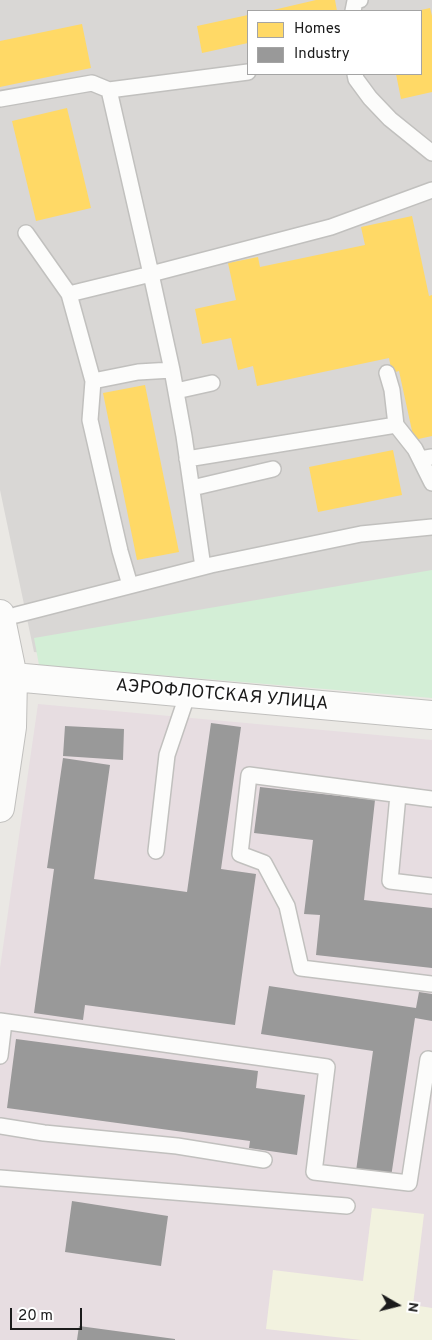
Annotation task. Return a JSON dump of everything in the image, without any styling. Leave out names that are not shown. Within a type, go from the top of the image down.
[{"type":"street","points":[[0,808],[12,727],[6,678],[8,614]]},
{"type":"street","name":"АЭРОФЛОТСКАЯ УЛИЦА","points":[[6,678],[432,715]]},
{"type":"lane","points":[[354,10],[355,1],[360,0]]},
{"type":"lane","points":[[0,99],[92,83],[109,90],[247,72]]},
{"type":"lane","points":[[355,75],[370,98],[390,120],[432,152]]},
{"type":"lane","points":[[109,90],[172,370],[203,567]]},
{"type":"lane","points":[[69,294],[331,227],[432,190]]},
{"type":"lane","points":[[26,233],[69,294],[93,381],[90,420],[120,551],[130,585]]},
{"type":"lane","points":[[93,381],[138,372],[172,370]]},
{"type":"lane","points":[[387,373],[392,390],[396,425],[426,458],[432,483]]},
{"type":"lane","points":[[176,391],[212,383]]},
{"type":"lane","points":[[187,459],[396,425]]},
{"type":"lane","points":[[192,488],[273,469]]},
{"type":"lane","points":[[8,614],[203,567],[361,534],[432,527]]},
{"type":"lane","points":[[156,851],[167,755],[188,693]]},
{"type":"lane","points":[[432,799],[249,775],[240,854],[264,863],[287,906],[301,968],[432,984]]},
{"type":"lane","points":[[398,795],[390,881],[432,886]]},
{"type":"lane","points":[[0,1056],[2,1022],[327,1067],[314,1172],[409,1183],[428,1059],[432,1060]]},
{"type":"lane","points":[[0,1126],[44,1133],[177,1146],[264,1160]]},
{"type":"lane","points":[[0,1178],[347,1206]]},
{"type":"shaded area","points":[[0,0],[432,0],[432,689],[34,652],[0,490]]},
{"type":"shaded area","points":[[432,570],[432,698],[39,665],[34,638]]},
{"type":"shaded area","points":[[38,704],[432,740],[432,1340],[0,1340],[0,968]]},
{"type":"shaded area","points":[[372,1208],[424,1214],[413,1305],[432,1308],[432,1340],[361,1340],[266,1329],[273,1270],[363,1281]]},
{"type":"building: Homes","points":[[316,0],[335,0],[337,10],[273,10]]},
{"type":"building: Homes","points":[[430,8],[432,16],[432,92],[401,99],[396,75],[422,75],[421,10]]},
{"type":"building: Homes","points":[[247,15],[247,43],[202,53],[197,26]]},
{"type":"building: Homes","points":[[82,24],[91,68],[0,87],[0,41]]},
{"type":"building: Homes","points":[[67,108],[91,208],[36,221],[12,121]]},
{"type":"building: Homes","points":[[412,216],[429,296],[432,295],[432,436],[414,440],[399,371],[392,373],[389,358],[257,386],[253,366],[238,370],[231,338],[202,344],[195,309],[236,300],[228,263],[258,257],[260,267],[365,245],[361,227]]},
{"type":"building: Homes","points":[[145,385],[179,552],[137,560],[103,393]]},
{"type":"building: Homes","points":[[393,450],[402,495],[318,512],[309,467]]},
{"type":"building: Industry","points":[[211,723],[241,727],[221,869],[256,874],[235,1025],[85,1005],[83,1020],[34,1013],[54,869],[47,868],[63,758],[110,765],[94,879],[187,892]]},
{"type":"building: Industry","points":[[65,726],[124,729],[123,760],[63,756]]},
{"type":"building: Industry","points":[[260,787],[375,800],[364,900],[432,908],[432,968],[316,955],[320,915],[304,914],[313,840],[254,833]]},
{"type":"building: Industry","points":[[269,986],[416,1008],[419,992],[432,994],[432,1021],[415,1018],[391,1177],[356,1171],[373,1051],[261,1034]]},
{"type":"building: Industry","points":[[16,1039],[258,1071],[256,1088],[305,1095],[297,1155],[249,1148],[250,1141],[7,1108]]},
{"type":"building: Industry","points":[[72,1201],[168,1216],[161,1266],[65,1252]]},
{"type":"building: Industry","points":[[79,1326],[175,1339],[175,1340],[77,1340]]}]
